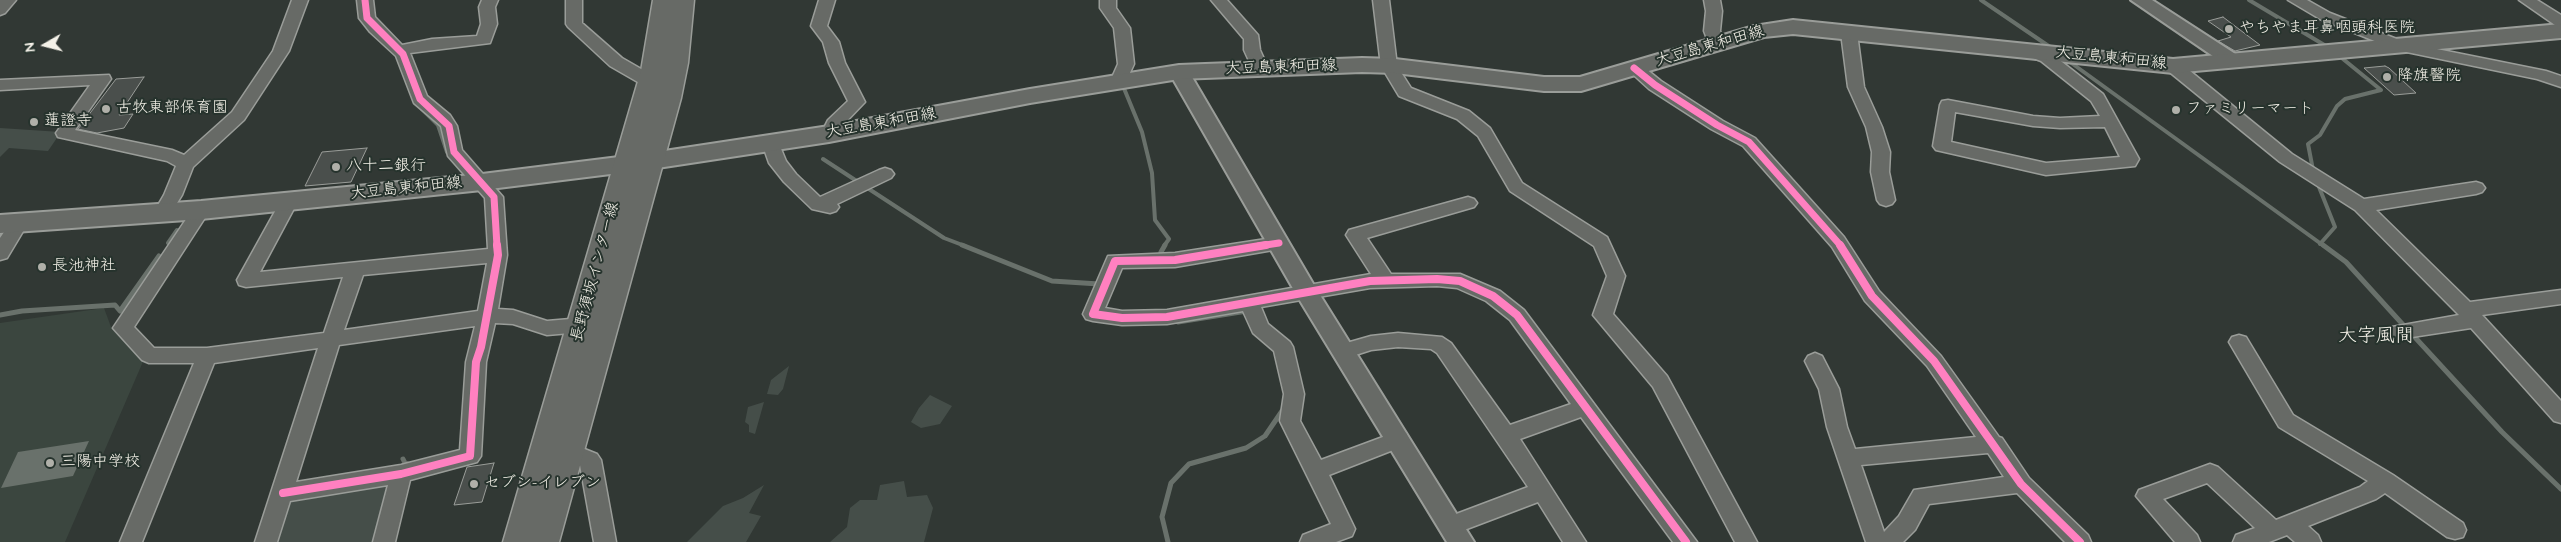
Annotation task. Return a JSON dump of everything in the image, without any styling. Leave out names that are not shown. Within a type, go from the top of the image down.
[{"type":"main road","name":"長野須坂インター線","points":[[543,542],[638,162],[664,0]]},
{"type":"main road","name":"長野須坂インター線","points":[[519,542],[582,325],[638,162],[676,63],[683,0]]},
{"type":"main road","name":"大豆島東和田線","points":[[9,224],[202,210],[482,182],[638,162],[829,134],[1030,96],[1179,72],[1362,65],[1389,66],[1544,84],[1581,84],[1762,31],[1793,27],[2173,66],[2403,47],[2561,31]]},
{"type":"street","points":[[0,10],[8,0]]},
{"type":"street","points":[[163,212],[186,164],[238,116],[281,51],[300,0]]},
{"type":"street","points":[[283,494],[400,474],[470,456],[476,362],[481,347],[498,255],[494,197],[454,152],[449,126],[444,119],[420,99],[404,54],[376,29],[367,18],[365,0]]},
{"type":"street","points":[[400,50],[432,44],[484,40],[489,24],[487,7],[490,0]]},
{"type":"street","points":[[574,0],[574,24],[616,62],[650,81]]},
{"type":"street","points":[[827,0],[819,26],[831,42],[837,63],[857,102],[834,124],[829,134]]},
{"type":"street","points":[[1108,0],[1108,8],[1122,28],[1126,64],[1118,82]]},
{"type":"street","points":[[1219,0],[1252,38],[1252,50],[1261,70]]},
{"type":"street","points":[[1380,0],[1389,66],[1404,92],[1450,108],[1484,132],[1516,188],[1601,242],[1616,276],[1603,315],[1660,382],[1746,542]]},
{"type":"street","points":[[1712,0],[1714,11],[1712,31],[1717,44]]},
{"type":"street","points":[[2140,0],[2232,61]]},
{"type":"street","points":[[2296,0],[2325,16],[2403,47],[2540,75],[2561,82]]},
{"type":"street","points":[[2527,0],[2561,22]]},
{"type":"street","points":[[1849,33],[1856,87],[1874,127],[1881,152],[1880,172],[1886,200]]},
{"type":"street","points":[[2028,51],[2047,58],[2097,98],[2111,121],[2130,159],[2128,162],[2046,169],[1942,146],[1948,105],[2033,121],[2060,123],[2111,121]]},
{"type":"street","points":[[2173,66],[2286,158],[2361,206],[2470,315],[2558,410]]},
{"type":"street","points":[[1634,68],[1655,85],[1717,125],[1749,142],[1838,242],[1872,296],[1934,361],[1995,444],[2021,484],[2080,542]]},
{"type":"street","points":[[1179,72],[1307,293],[1456,534],[1543,491]]},
{"type":"street","points":[[0,85],[103,79],[64,133],[172,156],[186,164]]},
{"type":"street","points":[[771,143],[778,163],[824,206],[885,174]]},
{"type":"street","points":[[2361,206],[2476,188]]},
{"type":"street","points":[[289,201],[246,280],[498,255]]},
{"type":"street","points":[[1385,280],[1356,235],[1468,203]]},
{"type":"street","points":[[202,210],[123,328],[149,355],[208,356],[506,316],[547,328],[582,325]]},
{"type":"street","points":[[0,253],[9,224]]},
{"type":"street","points":[[1279,243],[1175,260],[1115,261],[1092,314],[1122,318],[1167,317],[1370,280],[1460,281],[1493,296],[1517,315],[1686,542]]},
{"type":"street","points":[[266,542],[283,494],[315,386],[333,340],[355,270]]},
{"type":"street","points":[[2404,332],[2470,315],[2561,297]]},
{"type":"street","points":[[1250,303],[1260,328],[1283,347],[1294,394],[1290,421],[1348,536],[1311,542]]},
{"type":"street","points":[[1343,351],[1371,343],[1398,340],[1435,342],[1444,348],[1506,435],[1576,542]]},
{"type":"street","points":[[2239,342],[2286,421],[2385,482],[2455,530]]},
{"type":"street","points":[[131,542],[208,356]]},
{"type":"street","points":[[1814,361],[1829,390],[1848,458],[1877,542]]},
{"type":"street","points":[[1506,435],[1585,407]]},
{"type":"street","points":[[1316,471],[1398,439]]},
{"type":"street","points":[[1848,458],[1995,444]]},
{"type":"street","points":[[567,451],[590,460],[605,542]]},
{"type":"street","points":[[2189,542],[2147,496],[2210,473],[2282,527],[2310,542]]},
{"type":"street","points":[[384,542],[400,474]]},
{"type":"street","points":[[2244,542],[2368,493],[2385,482]]},
{"type":"street","points":[[1890,542],[1907,523],[1922,496],[2021,484]]},
{"type":"shaded area","points":[[0,128],[61,132],[48,151],[9,148],[0,157]]},
{"type":"shaded area","name":"三陽中学校","points":[[104,308],[111,327],[145,357],[65,542],[0,542],[0,323]]},
{"type":"shaded area","points":[[789,366],[783,389],[778,395],[767,394],[771,380]]},
{"type":"shaded area","points":[[930,395],[952,406],[940,424],[921,428],[911,422],[919,408]]},
{"type":"shaded area","points":[[764,402],[755,434],[749,432],[749,425],[745,422],[748,407]]},
{"type":"shaded area","points":[[89,441],[73,476],[1,488],[18,452]]},
{"type":"shaded area","points":[[904,481],[907,497],[927,495],[933,508],[924,542],[830,542],[847,527],[850,508],[860,500],[877,500],[880,485]]},
{"type":"shaded area","points":[[387,485],[372,542],[272,542],[284,505],[296,497]]},
{"type":"shaded area","points":[[764,485],[749,513],[761,516],[746,542],[687,542],[723,506],[743,498]]},
{"type":"building","name":"やちやま耳鼻咽頭科医院","points":[[2223,17],[2260,45],[2235,51],[2218,41],[2231,37],[2208,21]]},
{"type":"building","name":"降旗醫院","points":[[2385,66],[2416,93],[2394,95],[2364,68]]},
{"type":"building","name":"古牧東部保育園","points":[[144,77],[119,115],[133,114],[124,128],[97,133],[78,129],[116,79]]},
{"type":"building","name":"八十二銀行","points":[[367,148],[351,182],[305,186],[322,152]]},
{"type":"building","name":"セブン-イレブン","points":[[494,463],[482,502],[454,505],[467,467]]},
{"type":"waterway","points":[[1981,0],[2053,49]]},
{"type":"waterway","points":[[2249,0],[2326,46]]},
{"type":"waterway","points":[[2313,170],[2308,144],[2320,135],[2337,106],[2345,99],[2381,90],[2343,59]]},
{"type":"waterway","points":[[2070,62],[2320,243]]},
{"type":"waterway","points":[[1123,86],[1142,132],[1152,173],[1155,220],[1169,239],[1164,246]]},
{"type":"waterway","points":[[422,109],[438,125],[447,152]]},
{"type":"waterway","points":[[823,159],[944,238],[965,246]]},
{"type":"waterway","points":[[2317,182],[2335,227],[2320,243]]},
{"type":"waterway","points":[[168,243],[177,230]]},
{"type":"waterway","points":[[2320,243],[2324,246]]},
{"type":"waterway","points":[[962,245],[1052,281],[1099,284]]},
{"type":"waterway","points":[[1161,252],[1165,245]]},
{"type":"waterway","points":[[2323,245],[2346,262],[2406,328]]},
{"type":"waterway","points":[[0,315],[22,311],[115,305],[120,311],[159,256]]},
{"type":"waterway","points":[[1178,322],[1247,311]]},
{"type":"waterway","points":[[2411,333],[2502,432],[2561,489]]},
{"type":"waterway","points":[[1168,542],[1162,517],[1171,483],[1189,464],[1246,448],[1265,436],[1282,411]]},
{"type":"waterway","points":[[403,459],[405,463],[411,465]]},
{"type":"cycle path","points":[[283,493],[401,474],[470,456],[476,362],[481,347],[498,255],[494,197],[454,152],[449,126],[444,119],[420,99],[403,54],[367,18],[365,0]]},
{"type":"cycle path","points":[[1634,68],[1655,85],[1717,125],[1749,142],[1838,242],[1872,296],[1934,361],[2021,484],[2080,542]]},
{"type":"cycle path","points":[[1279,243],[1175,260],[1115,261],[1093,314],[1122,318],[1167,317],[1370,281],[1437,279],[1460,281],[1493,296],[1517,315],[1686,542]]},
{"type":"place","name":"やちやま耳鼻咽頭科医院","points":[[2229,29]]},
{"type":"place","name":"降旗醫院","points":[[2387,77]]},
{"type":"place","name":"古牧東部保育園","points":[[106,109]]},
{"type":"place","name":"ファミリーマート","points":[[2176,110]]},
{"type":"place","name":"蓮證寺","points":[[34,122]]},
{"type":"place","name":"八十二銀行","points":[[336,167]]},
{"type":"place","name":"長池神社","points":[[42,267]]},
{"type":"place","name":"三陽中学校","points":[[50,463]]},
{"type":"place","name":"セブン-イレブン","points":[[474,484]]},
{"type":"district","name":"大字風間","points":[[2376,337]]}]
